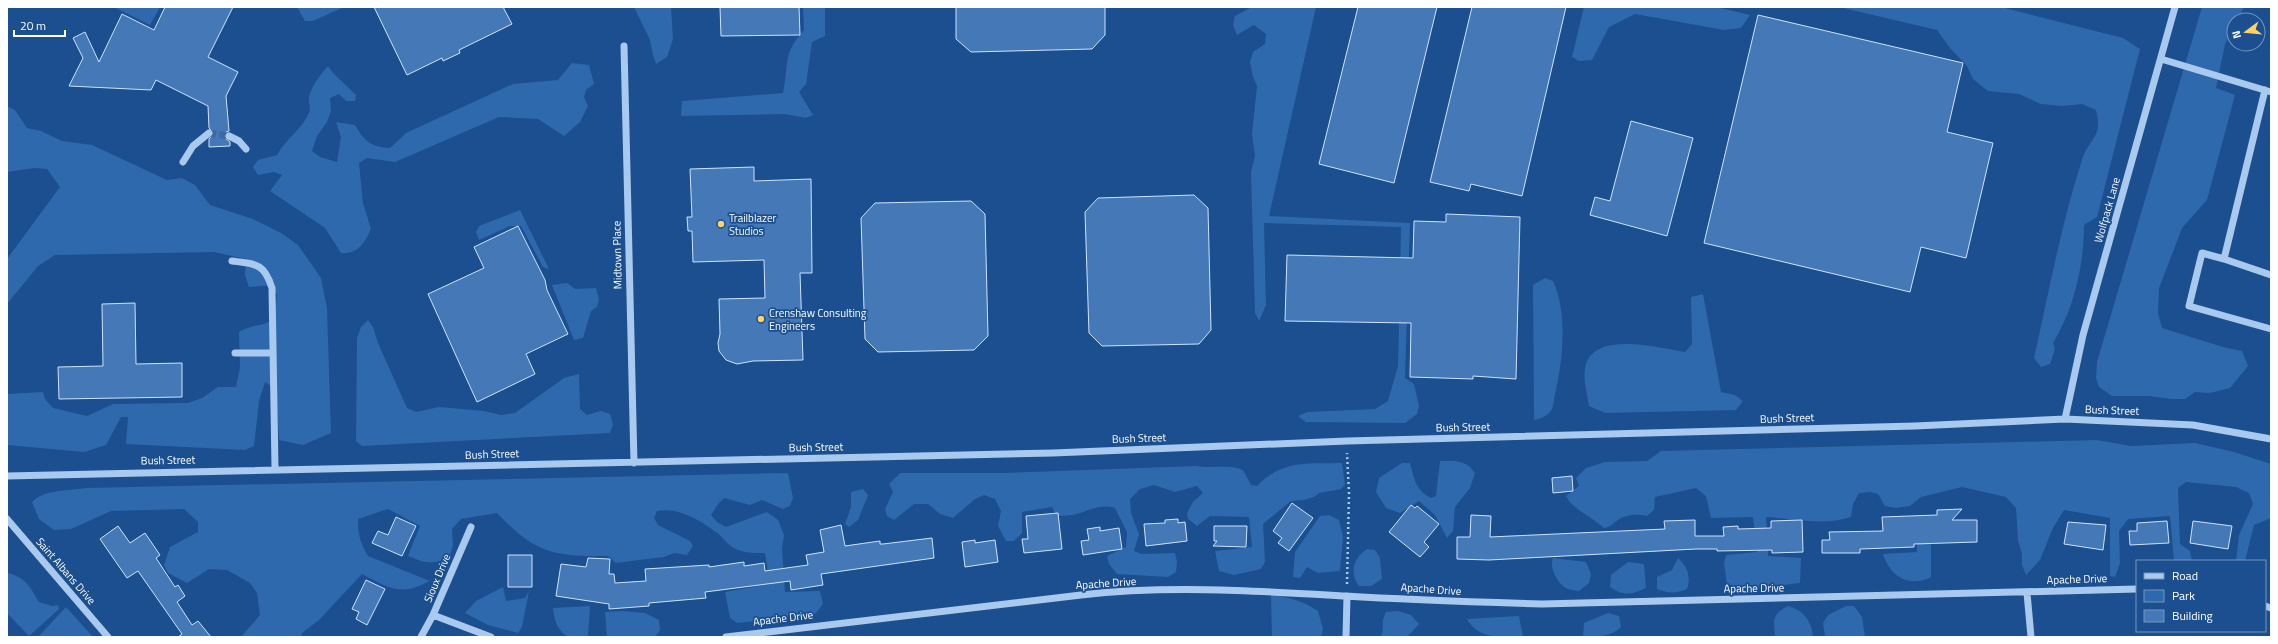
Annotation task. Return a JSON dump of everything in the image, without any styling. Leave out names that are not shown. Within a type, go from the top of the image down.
[{"type":"street","name":"Wolfpack Lane","points":[[2065,419],[2083,335],[2175,7]]},
{"type":"street","name":"Midtown Place","points":[[624,46],[634,462]]},
{"type":"street","points":[[2161,59],[2268,91],[2224,259]]},
{"type":"street","points":[[183,162],[193,146],[209,133]]},
{"type":"street","points":[[229,136],[239,140],[246,149]]},
{"type":"street","points":[[2271,275],[2202,253],[2188,306],[2271,329]]},
{"type":"street","points":[[232,261],[257,264],[267,273],[272,288],[275,468]]},
{"type":"street","points":[[235,353],[273,353]]},
{"type":"street","name":"Bush Street","points":[[7,476],[275,468],[1053,453],[1347,441],[1916,426],[2065,419],[2193,425],[2271,439]]},
{"type":"street","name":"Saint Albans Drive","points":[[7,519],[108,637]]},
{"type":"street","name":"Sioux Drive","points":[[421,637],[433,616],[471,527]]},
{"type":"street","name":"Apache Drive","points":[[726,637],[1106,592],[1198,590],[1347,596],[1463,603],[1542,604],[2136,589]]},
{"type":"street","points":[[2027,592],[2031,637]]},
{"type":"street","points":[[1346,637],[1347,596]]},
{"type":"street","points":[[433,616],[491,637]]},
{"type":"path","points":[[1347,441],[1349,532],[1347,596]]},
{"type":"green space","points":[[114,7],[160,7],[150,25]]},
{"type":"green space","points":[[297,7],[344,7],[313,21],[305,21]]},
{"type":"green space","points":[[634,7],[671,7],[673,39],[667,57],[656,64],[650,40]]},
{"type":"green space","points":[[803,7],[825,7],[825,36],[812,42],[806,84],[799,92],[813,115],[806,118],[785,114],[681,116],[682,101],[783,93],[789,53],[797,38],[804,30]]},
{"type":"green space","points":[[1252,7],[1316,7],[1269,216],[1410,223],[1405,378],[1414,384],[1419,406],[1417,414],[1405,423],[1306,422],[1298,416],[1308,412],[1375,409],[1388,401],[1398,366],[1401,227],[1264,223],[1266,305],[1259,321],[1255,313],[1251,172],[1255,156],[1252,134],[1257,86],[1253,77],[1250,62],[1253,52],[1265,44],[1266,34],[1254,25],[1237,35],[1233,25],[1235,16]]},
{"type":"green space","points":[[1584,7],[1716,7],[1750,15],[1741,28],[1724,30],[1635,14],[1609,27],[1592,60],[1579,61],[1572,57]]},
{"type":"green space","points":[[1839,7],[2001,7],[2123,38],[2140,49],[2097,217],[2084,225],[2084,240],[2080,271],[2067,316],[2053,343],[2055,349],[2050,364],[2041,367],[2034,358],[2068,209],[2085,152],[2097,132],[2098,119],[2096,110],[2082,104],[2062,106],[2041,104],[2019,94],[1988,91],[1973,79],[1967,66],[1950,48],[1937,30]]},
{"type":"green space","points":[[2202,7],[2244,7],[2242,12],[2226,12],[2226,42],[2216,88],[2235,95],[2207,200],[2182,228],[2159,288],[2158,313],[2162,328],[2223,347],[2242,351],[2248,366],[2230,388],[2210,393],[2195,392],[2185,399],[2171,399],[2149,396],[2112,396],[2099,387],[2096,378],[2097,362]]},
{"type":"green space","points":[[572,63],[589,65],[594,84],[586,90],[584,97],[588,106],[580,122],[564,136],[538,119],[499,117],[395,162],[367,158],[359,163],[363,203],[371,229],[360,247],[352,252],[341,253],[325,228],[270,191],[282,175],[274,172],[258,175],[253,167],[258,160],[277,155],[284,144],[306,119],[310,111],[309,97],[312,88],[328,66],[333,73],[356,95],[355,101],[346,101],[339,94],[330,98],[331,111],[327,122],[317,136],[312,151],[320,157],[337,162],[341,137],[336,122],[355,125],[365,139],[373,145],[390,148],[406,133],[513,84],[558,80]]},
{"type":"green space","points":[[7,106],[15,110],[27,128],[41,131],[62,141],[92,145],[167,180],[182,178],[195,185],[210,205],[253,219],[281,233],[298,245],[321,278],[327,308],[331,433],[303,445],[279,440],[276,389],[265,382],[259,401],[254,446],[245,450],[126,444],[128,417],[121,417],[106,445],[84,452],[7,445],[7,394],[43,392],[45,399],[53,408],[87,416],[113,404],[188,403],[202,398],[218,387],[236,387],[240,367],[239,332],[244,329],[263,324],[275,317],[277,295],[273,287],[270,286],[249,287],[245,275],[246,259],[214,252],[55,255],[38,266],[7,304],[7,259],[60,187],[47,169],[34,168],[7,172]]},
{"type":"green space","points":[[520,210],[549,269],[543,267],[521,226],[510,226],[479,240],[476,232],[479,226]]},
{"type":"green space","points":[[1545,278],[1553,281],[1558,294],[1562,322],[1562,352],[1552,409],[1544,417],[1534,420],[1533,285]]},
{"type":"green space","points":[[567,283],[575,289],[596,288],[599,299],[597,307],[591,311],[583,338],[574,340],[552,285]]},
{"type":"green space","points":[[1703,294],[1721,392],[1735,395],[1743,401],[1736,410],[1605,413],[1589,406],[1584,374],[1586,364],[1592,354],[1603,348],[1630,344],[1646,345],[1685,352],[1692,344],[1691,297]]},
{"type":"green space","points":[[368,320],[373,327],[378,343],[407,408],[416,412],[439,407],[484,411],[501,415],[515,413],[564,378],[579,374],[580,409],[587,415],[601,411],[610,414],[613,424],[610,433],[362,446],[356,441],[357,338],[361,327]]},
{"type":"green space","points":[[2097,440],[2131,446],[2195,443],[2234,452],[2271,464],[2271,518],[2254,525],[2245,560],[2236,560],[2239,535],[2253,504],[2249,493],[2236,487],[2186,482],[2178,488],[2180,544],[2190,551],[2192,560],[2174,560],[2170,516],[2128,519],[2119,531],[2120,563],[2115,577],[2110,576],[2110,518],[2064,510],[2053,528],[2040,560],[2026,575],[2022,565],[2022,554],[2018,540],[2016,508],[2006,497],[1962,487],[1921,497],[1910,506],[1896,508],[1885,506],[1878,494],[1870,492],[1859,493],[1853,504],[1851,517],[1841,520],[1809,521],[1766,517],[1768,556],[1801,558],[1800,583],[1751,589],[1727,584],[1724,563],[1726,555],[1757,552],[1753,517],[1711,518],[1706,496],[1696,488],[1655,497],[1654,510],[1647,516],[1628,516],[1604,528],[1573,505],[1566,496],[1579,486],[1576,478],[1586,468],[1605,462],[1647,461],[1661,451]]},
{"type":"green space","points":[[1440,461],[1455,461],[1464,463],[1468,465],[1475,473],[1470,488],[1455,507],[1453,531],[1447,538],[1435,515],[1419,501],[1400,513],[1386,508],[1376,492],[1379,478],[1402,463],[1410,463],[1416,484],[1422,492],[1431,498],[1436,496]]},
{"type":"green space","points":[[1342,463],[1345,485],[1341,489],[1319,493],[1314,497],[1304,500],[1291,501],[1263,524],[1265,562],[1261,569],[1234,575],[1219,571],[1215,551],[1252,547],[1249,517],[1210,516],[1197,526],[1188,519],[1187,513],[1193,502],[1203,493],[1197,486],[1175,492],[1154,485],[1140,489],[1130,499],[1131,513],[1139,534],[1134,551],[1142,554],[1175,553],[1177,562],[1176,572],[1168,577],[1117,574],[1109,564],[1107,556],[1126,547],[1127,532],[1115,508],[1108,506],[1064,516],[1056,515],[1052,507],[1022,512],[1022,533],[1014,541],[1006,541],[998,526],[1001,511],[995,499],[984,495],[975,499],[953,518],[940,514],[928,504],[914,504],[894,520],[887,516],[885,509],[893,492],[889,484],[900,473],[1005,473],[1196,466],[1226,467],[1243,470],[1251,485],[1257,486],[1267,477],[1287,467],[1307,464]]},
{"type":"green space","points":[[788,473],[793,498],[790,506],[783,509],[762,500],[750,505],[724,498],[711,515],[717,522],[726,527],[767,512],[778,520],[784,535],[782,549],[785,592],[820,591],[823,604],[815,614],[737,623],[730,618],[725,592],[770,584],[765,553],[748,552],[736,549],[729,545],[721,536],[699,521],[683,513],[674,511],[657,511],[654,518],[658,525],[690,541],[693,546],[687,555],[674,553],[664,557],[616,563],[608,556],[559,553],[546,550],[523,537],[497,513],[461,519],[452,529],[453,545],[450,556],[439,561],[425,562],[408,556],[420,526],[388,509],[358,519],[360,538],[368,556],[430,581],[411,589],[402,590],[387,587],[362,574],[319,620],[302,633],[301,637],[241,637],[260,615],[257,593],[250,583],[227,570],[209,569],[187,583],[168,573],[164,565],[170,547],[198,532],[198,522],[184,509],[111,511],[71,529],[54,530],[39,519],[32,502],[43,495],[57,491],[86,488]]},
{"type":"green space","points":[[863,489],[868,495],[858,520],[849,527],[845,524],[851,507],[851,492]]},
{"type":"green space","points":[[1329,515],[1339,520],[1343,537],[1340,571],[1318,573],[1307,567],[1300,578],[1293,577],[1295,552],[1320,516]]},
{"type":"green space","points":[[1917,522],[1931,526],[1931,577],[1923,580],[1908,581],[1890,569],[1883,554],[1917,552]]},
{"type":"green space","points":[[1367,549],[1375,550],[1380,558],[1382,579],[1371,586],[1359,586],[1354,576],[1354,566],[1358,557]]},
{"type":"green space","points":[[1553,558],[1586,562],[1591,574],[1589,583],[1579,591],[1570,590],[1563,586],[1557,579],[1553,570]]},
{"type":"green space","points":[[1678,558],[1688,572],[1689,580],[1687,589],[1679,592],[1672,592],[1657,589],[1657,577],[1672,570]]},
{"type":"green space","points":[[1628,562],[1644,564],[1646,588],[1628,594],[1619,592],[1610,587],[1611,575]]},
{"type":"green space","points":[[7,573],[19,577],[27,583],[39,602],[52,606],[58,605],[59,609],[29,636],[7,613]]},
{"type":"green space","points":[[503,587],[506,601],[525,598],[529,591],[522,627],[518,633],[488,625],[465,613],[476,601]]},
{"type":"green space","points":[[1271,595],[1295,600],[1318,611],[1323,629],[1321,637],[1272,637]]},
{"type":"green space","points":[[590,606],[588,637],[568,637],[561,631],[555,621],[553,608]]},
{"type":"green space","points":[[1788,606],[1798,610],[1806,617],[1811,626],[1813,637],[1775,637],[1774,622],[1776,615]]},
{"type":"green space","points":[[1846,606],[1854,606],[1862,617],[1865,637],[1825,636],[1823,623],[1828,615]]},
{"type":"green space","points":[[66,607],[93,637],[38,637]]},
{"type":"green space","points":[[624,611],[645,613],[659,620],[660,630],[655,637],[607,637],[605,612]]},
{"type":"green space","points":[[1398,611],[1411,615],[1419,624],[1407,637],[1381,637],[1383,630],[1383,619],[1386,612]]},
{"type":"green space","points":[[1608,613],[1619,616],[1621,627],[1608,635],[1583,637],[1584,623]]},
{"type":"green space","points":[[1519,616],[1523,637],[1499,637],[1484,634],[1472,626],[1467,619]]},
{"type":"building","points":[[165,7],[233,7],[208,57],[238,72],[226,96],[229,131],[226,132],[224,137],[230,142],[230,146],[209,147],[209,139],[214,133],[209,128],[208,106],[156,80],[151,90],[69,86],[83,58],[73,38],[85,32],[99,62],[122,14],[154,30]]},
{"type":"building","points":[[374,7],[503,7],[512,24],[459,50],[460,53],[443,61],[442,58],[407,75]]},
{"type":"building","points":[[720,7],[799,7],[800,35],[721,36]]},
{"type":"building","points":[[956,7],[1105,7],[1105,35],[1092,49],[971,52],[956,39]]},
{"type":"building","points":[[1358,7],[1437,7],[1394,183],[1319,164]]},
{"type":"building","points":[[1472,7],[1566,7],[1522,196],[1471,184],[1469,191],[1430,182]]},
{"type":"building","points":[[1758,15],[1963,63],[1947,132],[1993,143],[1966,258],[1921,247],[1910,292],[1704,243]]},
{"type":"building","points":[[1631,121],[1693,138],[1667,236],[1590,215],[1595,197],[1610,201]]},
{"type":"building","points":[[754,167],[754,181],[811,179],[812,273],[800,273],[803,360],[753,361],[737,364],[726,360],[719,351],[718,343],[720,334],[719,299],[765,298],[764,260],[693,262],[692,231],[688,231],[687,217],[692,217],[690,169]]},
{"type":"building","points":[[1194,195],[1208,208],[1211,330],[1199,344],[1102,346],[1089,333],[1085,212],[1098,198]]},
{"type":"building","points":[[971,201],[985,214],[988,336],[974,350],[878,352],[865,339],[861,218],[875,203]]},
{"type":"building","points":[[1446,214],[1520,217],[1516,379],[1473,376],[1473,379],[1410,377],[1411,323],[1285,321],[1287,255],[1413,258],[1414,221],[1446,222]]},
{"type":"building","points":[[518,226],[545,280],[547,290],[568,334],[526,354],[535,374],[477,402],[428,294],[484,268],[474,247]]},
{"type":"building","points":[[135,303],[136,364],[182,363],[182,397],[59,399],[58,367],[103,366],[102,304]]},
{"type":"building","points":[[1572,476],[1573,491],[1553,493],[1552,478]]},
{"type":"building","points":[[1292,503],[1313,518],[1289,551],[1278,543],[1282,538],[1273,531]]},
{"type":"building","points":[[1411,505],[1415,508],[1417,506],[1439,524],[1424,542],[1429,547],[1420,557],[1389,532]]},
{"type":"building","points":[[1962,509],[1952,520],[1977,520],[1977,542],[1914,544],[1914,547],[1860,549],[1860,553],[1822,553],[1822,540],[1830,540],[1829,532],[1883,531],[1882,517],[1937,515],[1937,510]]},
{"type":"building","points":[[1058,513],[1062,549],[1024,553],[1022,539],[1028,539],[1026,516]]},
{"type":"building","points":[[1471,515],[1491,516],[1490,537],[1665,529],[1664,521],[1695,520],[1695,536],[1724,536],[1723,527],[1738,526],[1738,529],[1771,528],[1771,521],[1802,520],[1803,552],[1772,553],[1772,550],[1717,551],[1717,549],[1696,549],[1489,560],[1457,559],[1457,537],[1470,537]]},
{"type":"building","points":[[396,517],[416,526],[402,556],[372,543],[378,531],[388,535]]},
{"type":"building","points":[[1178,519],[1178,523],[1185,522],[1187,541],[1146,546],[1144,524],[1165,523],[1165,520]]},
{"type":"building","points":[[2167,521],[2169,543],[2130,545],[2129,531],[2137,531],[2137,523]]},
{"type":"building","points":[[2193,521],[2232,526],[2228,549],[2190,543]]},
{"type":"building","points":[[2068,522],[2106,525],[2103,550],[2064,544]]},
{"type":"building","points":[[841,525],[845,546],[880,541],[880,544],[883,544],[932,538],[934,558],[821,574],[823,585],[791,590],[790,581],[705,592],[706,598],[649,603],[649,606],[609,609],[609,604],[556,596],[561,564],[586,567],[588,558],[610,559],[609,574],[614,574],[615,583],[646,581],[645,569],[709,565],[709,567],[744,562],[744,566],[764,563],[765,571],[808,565],[806,555],[824,552],[820,530]]},
{"type":"building","points":[[118,526],[130,543],[145,533],[160,555],[156,558],[175,587],[178,585],[185,596],[177,602],[192,625],[198,621],[211,637],[178,637],[182,634],[138,571],[127,578],[100,539]]},
{"type":"building","points":[[1214,526],[1247,526],[1246,547],[1213,546],[1217,541],[1214,541]]},
{"type":"building","points":[[1100,527],[1100,531],[1119,528],[1122,549],[1083,555],[1081,541],[1089,540],[1087,529]]},
{"type":"building","points":[[975,540],[975,543],[995,540],[998,562],[965,567],[962,542]]},
{"type":"building","points":[[508,555],[532,555],[532,587],[508,587]]},
{"type":"building","points":[[366,580],[385,589],[367,625],[356,619],[359,612],[352,609]]},
{"type":"tunnel","points":[[209,133],[229,136]]},
{"type":"place","name":"Trailblazer Studios","points":[[721,224]]},
{"type":"place","name":"Crenshaw Consulting Engineers","points":[[761,319]]}]
